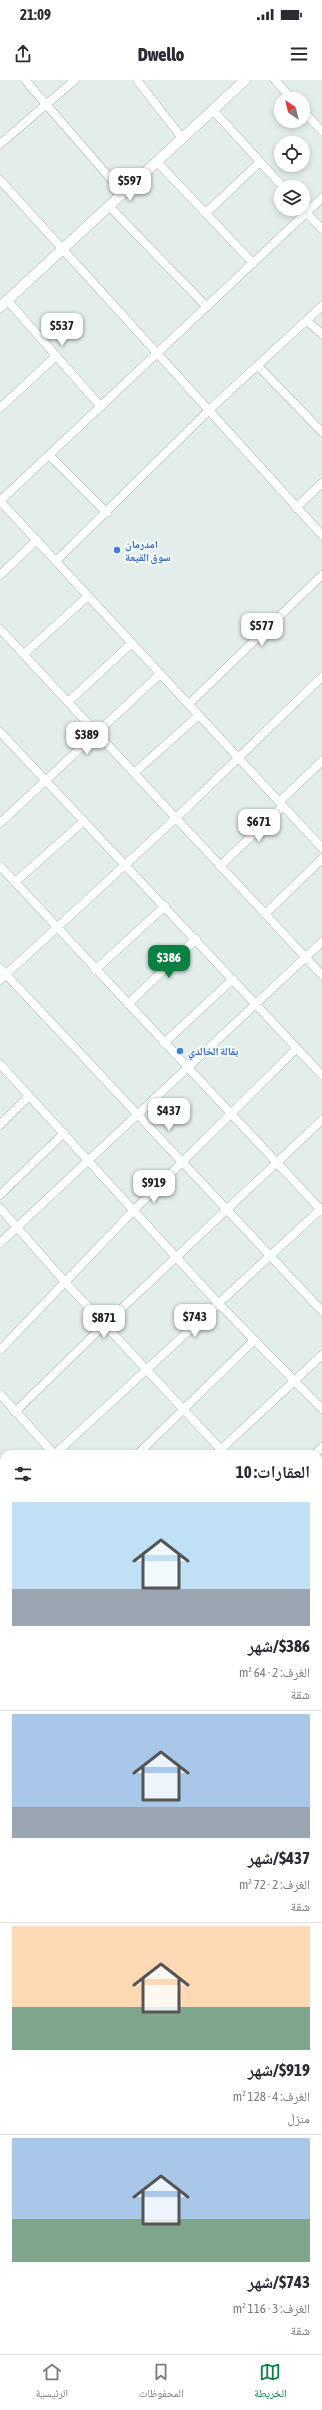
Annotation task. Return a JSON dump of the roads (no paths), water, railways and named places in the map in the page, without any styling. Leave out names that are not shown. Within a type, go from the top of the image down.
[{"type":"street","points":[[25,80],[123,193]]},
{"type":"street","points":[[0,144],[75,80]]},
{"type":"street","points":[[137,80],[182,138]]},
{"type":"street","points":[[101,407],[56,356],[4,304],[245,80]]},
{"type":"street","points":[[275,80],[286,92]]},
{"type":"street","points":[[213,110],[277,180]]},
{"type":"street","points":[[310,118],[322,131]]},
{"type":"street","points":[[157,162],[207,212],[253,263]]},
{"type":"street","points":[[207,212],[260,162]]},
{"type":"street","points":[[0,180],[156,354],[322,535]]},
{"type":"street","points":[[310,206],[322,198]]},
{"type":"street","points":[[109,206],[207,307]]},
{"type":"street","points":[[299,216],[207,307],[50,456],[0,501],[322,848]]},
{"type":"street","points":[[310,216],[322,229]]},
{"type":"street","points":[[56,561],[107,513],[208,411],[322,306]]},
{"type":"street","points":[[307,320],[322,334]]},
{"type":"street","points":[[0,408],[56,356]]},
{"type":"street","points":[[258,366],[322,432]]},
{"type":"street","points":[[50,456],[107,513]]},
{"type":"street","points":[[296,508],[322,483]]},
{"type":"street","points":[[0,575],[37,540]]},
{"type":"street","points":[[189,704],[322,575]]},
{"type":"street","points":[[24,654],[88,596]]},
{"type":"street","points":[[0,629],[322,975]]},
{"type":"street","points":[[68,702],[132,642]]},
{"type":"street","points":[[0,823],[160,674]]},
{"type":"street","points":[[322,677],[176,818],[57,927],[2,974],[139,1114],[322,1311]]},
{"type":"street","points":[[134,773],[199,715]]},
{"type":"street","points":[[1,736],[46,780],[322,1075]]},
{"type":"street","points":[[220,866],[322,761]]},
{"type":"street","points":[[15,882],[84,821]]},
{"type":"street","points":[[265,914],[322,859]]},
{"type":"street","points":[[0,866],[95,970],[321,1209],[59,1450]]},
{"type":"street","points":[[95,970],[165,906]]},
{"type":"street","points":[[128,1004],[196,939]]},
{"type":"street","points":[[0,1243],[322,942]]},
{"type":"street","points":[[164,1043],[233,979]]},
{"type":"street","points":[[0,1350],[134,1210],[297,1048]]},
{"type":"street","points":[[0,1064],[218,1303],[322,1409]]},
{"type":"street","points":[[0,1125],[29,1096]]},
{"type":"street","points":[[15,1412],[104,1325],[277,1164],[322,1120]]},
{"type":"street","points":[[0,1196],[64,1133]]},
{"type":"street","points":[[0,1208],[65,1282],[219,1450]]},
{"type":"street","points":[[142,1450],[254,1340]]},
{"type":"street","points":[[223,1450],[322,1355]]},
{"type":"street","points":[[0,1394],[51,1450]]},
{"type":"place","name":"امدرمان سوق القيعة","points":[[117,550]]},
{"type":"place","name":"بقالة الخالدي","points":[[180,1051]]}]
